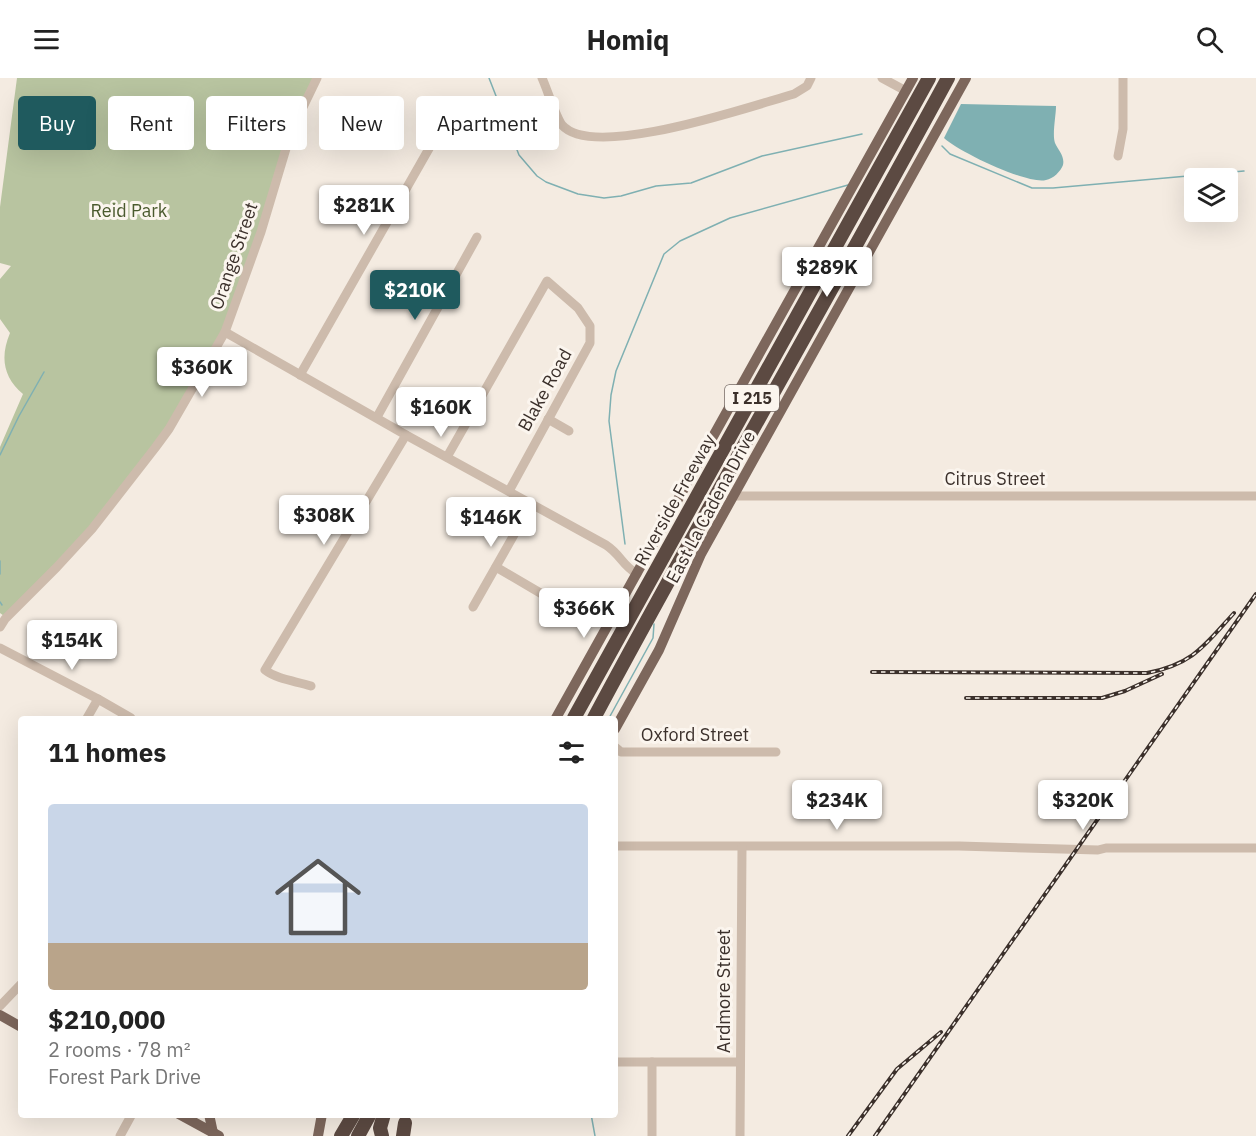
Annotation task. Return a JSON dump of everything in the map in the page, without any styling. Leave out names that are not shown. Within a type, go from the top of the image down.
[{"type":"highway","name":"Riverside Freeway","points":[[575,716],[929,78]]},
{"type":"highway","name":"Riverside Freeway","points":[[595,716],[948,78]]},
{"type":"highway","points":[[333,1136],[341,1118]]},
{"type":"highway","points":[[341,1136],[352,1118]]},
{"type":"highway","points":[[358,1136],[368,1118]]},
{"type":"highway","points":[[382,1118],[382,1135]]},
{"type":"main road","points":[[557,716],[913,78]]},
{"type":"main road","name":"East La Cadena Drive","points":[[618,724],[660,650],[698,561],[966,78]]},
{"type":"main road","points":[[0,1015],[18,1024]]},
{"type":"main road","points":[[193,1118],[216,1134]]},
{"type":"main road","points":[[210,1118],[216,1134]]},
{"type":"main road","points":[[318,1136],[321,1118]]},
{"type":"street","name":"Orange Street","points":[[0,627],[5,619],[92,529],[169,429],[225,332],[261,232],[291,132],[317,78]]},
{"type":"street","points":[[542,78],[562,125],[580,136],[598,138],[648,133],[794,94],[807,86],[811,78]]},
{"type":"street","points":[[882,78],[906,91]]},
{"type":"street","points":[[1118,156],[1123,129],[1123,78]]},
{"type":"street","points":[[300,375],[428,150]]},
{"type":"street","points":[[377,417],[477,237]]},
{"type":"street","name":"Blake Road","points":[[447,457],[548,281],[578,308],[590,326],[590,343],[509,491]]},
{"type":"street","points":[[225,332],[606,545],[616,552],[625,566],[637,574]]},
{"type":"street","points":[[548,419],[569,431]]},
{"type":"street","points":[[311,686],[275,677],[265,670],[406,435]]},
{"type":"street","name":"Citrus Street","points":[[734,496],[1256,496]]},
{"type":"street","points":[[473,607],[532,503]]},
{"type":"street","points":[[495,567],[542,594]]},
{"type":"street","points":[[0,648],[128,716]]},
{"type":"street","points":[[88,716],[98,699]]},
{"type":"street","name":"Oxford Street","points":[[618,750],[621,752],[776,752]]},
{"type":"street","points":[[618,846],[788,845],[1058,848],[1066,850],[1256,848]]},
{"type":"street","name":"Ardmore Street","points":[[740,1136],[742,847]]},
{"type":"street","points":[[0,1006],[18,987]]},
{"type":"street","points":[[618,1062],[740,1062]]},
{"type":"street","points":[[652,1062],[652,1136]]},
{"type":"street","points":[[120,1136],[130,1118]]},
{"type":"green space","name":"Reid Park","points":[[17,78],[315,78],[307,100],[307,96],[206,96],[206,150],[288,150],[218,340],[161,436],[89,529],[4,616],[0,613],[0,447],[23,394],[7,374],[4,358],[10,333],[0,319],[0,279],[11,266],[0,263],[0,207]]},
{"type":"water","points":[[961,104],[1056,106],[1054,139],[1063,159],[1060,170],[1046,180],[1025,178],[978,159],[952,144],[944,138]]},
{"type":"waterway","points":[[489,78],[519,155],[537,176],[546,182],[578,194],[604,198],[621,196],[656,186],[691,183],[762,156],[862,134]]},
{"type":"waterway","points":[[942,146],[950,154],[1032,188],[1244,171]]},
{"type":"waterway","points":[[625,544],[609,421],[611,395],[616,371],[664,254],[680,241],[730,218],[848,185]]},
{"type":"waterway","points":[[0,455],[44,372]]},
{"type":"waterway","points":[[0,561],[0,574]]},
{"type":"waterway","points":[[610,716],[653,638],[654,624]]},
{"type":"waterway","points":[[592,1118],[595,1136]]},
{"type":"railway","points":[[875,1136],[1256,594]]},
{"type":"railway","points":[[872,672],[1147,673],[1187,659],[1205,644],[1234,613]]},
{"type":"railway","points":[[966,698],[1102,698],[1125,691],[1162,674]]},
{"type":"railway","points":[[848,1136],[897,1069],[941,1032]]}]
